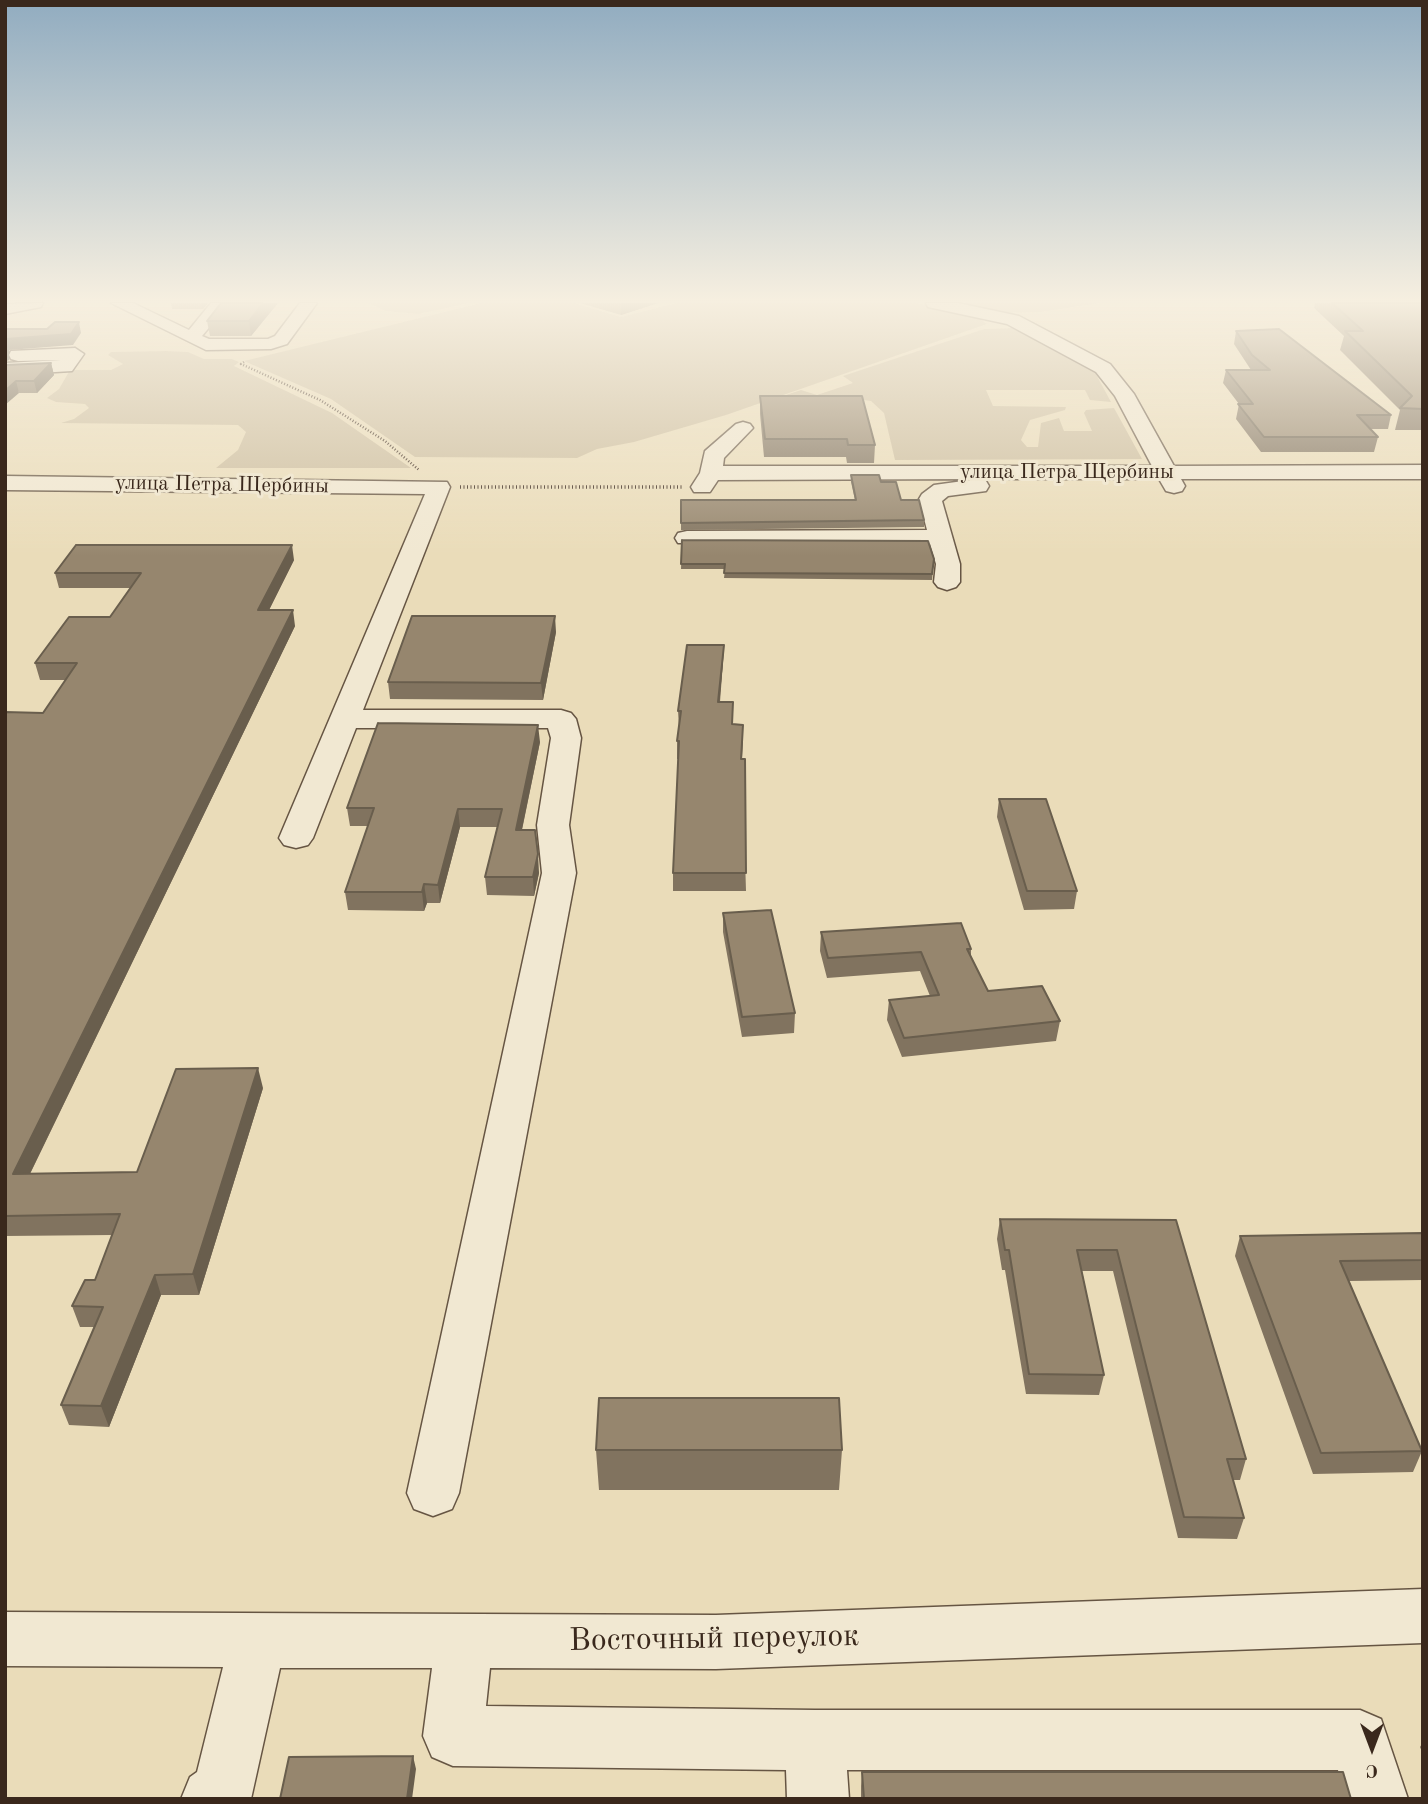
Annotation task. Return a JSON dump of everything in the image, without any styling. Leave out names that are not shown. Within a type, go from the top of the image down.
[{"type":"street","points":[[1118,387],[1170,479]]},
{"type":"street","points":[[707,480],[713,456],[743,428]]},
{"type":"street","name":"улица Петра Щербины","points":[[707,480],[1170,479],[1423,472]]},
{"type":"street","points":[[947,582],[948,564],[930,499],[942,490],[970,486],[1170,479],[1423,487]]},
{"type":"street","name":"улица Петра Щербины","points":[[5,483],[439,487]]},
{"type":"street","points":[[296,838],[439,487]]},
{"type":"street","points":[[907,514],[940,536]]},
{"type":"street","points":[[800,515],[690,527],[940,536]]},
{"type":"street","points":[[733,556],[940,536]]},
{"type":"street","points":[[344,719],[561,719],[566,738],[553,825],[559,873],[433,1493]]},
{"type":"street","name":"Восточный переулок","points":[[5,1639],[730,1642],[1423,1616]]},
{"type":"street","points":[[212,1799],[223,1791],[258,1639]]},
{"type":"street","points":[[464,1641],[453,1736],[815,1740],[1360,1740],[1377,1799]]},
{"type":"street","points":[[815,1740],[818,1799]]},
{"type":"path","points":[[292,387],[320,400],[384,441],[439,487],[707,480]]},
{"type":"shaded area","points":[[278,387],[332,413],[411,468],[216,468],[238,450],[246,432],[238,425],[61,423],[74,419],[89,408],[85,404],[56,402],[47,398],[59,389]]},
{"type":"shaded area","points":[[304,387],[806,387],[726,415],[634,442],[597,449],[577,458],[415,457],[331,399]]},
{"type":"shaded area","points":[[840,387],[1103,387],[1111,402],[1090,400],[1085,390],[986,390],[993,406],[1066,407],[1065,410],[1030,420],[1021,440],[1027,447],[1038,447],[1041,423],[1059,418],[1064,431],[1092,431],[1084,413],[1086,410],[1114,408],[1142,459],[895,460],[884,413],[871,401],[837,396],[783,396],[801,390],[817,395]]},
{"type":"building","points":[[1240,387],[1355,387],[1391,415],[1357,415],[1378,437],[1264,437],[1238,404],[1253,404]]},
{"type":"building","points":[[1403,387],[1423,387],[1423,409],[1400,408],[1412,396]]},
{"type":"building","points":[[760,396],[862,396],[875,445],[848,445],[847,439],[765,439]]},
{"type":"building","points":[[851,475],[879,475],[881,482],[896,482],[901,500],[919,500],[924,520],[681,523],[681,500],[856,500]]},
{"type":"building","points":[[682,540],[928,541],[934,559],[932,574],[724,573],[725,564],[681,564]]},
{"type":"building","points":[[76,545],[292,545],[258,610],[293,610],[13,1174],[137,1172],[176,1069],[258,1068],[193,1274],[155,1275],[101,1406],[61,1405],[103,1307],[72,1306],[85,1280],[95,1280],[120,1214],[5,1216],[5,712],[43,713],[77,663],[35,663],[69,617],[110,617],[141,573],[55,573]]},
{"type":"building","points":[[412,616],[555,616],[541,683],[388,682]]},
{"type":"building","points":[[687,645],[724,645],[718,702],[733,702],[732,724],[743,725],[741,759],[745,759],[746,873],[673,873],[677,741],[681,711],[678,711]]},
{"type":"building","points":[[378,723],[538,725],[516,830],[535,830],[538,854],[533,877],[485,877],[502,809],[458,809],[438,885],[424,884],[422,892],[345,892],[374,808],[347,808]]},
{"type":"building","points":[[999,799],[1046,799],[1077,891],[1027,891]]},
{"type":"building","points":[[771,910],[795,1013],[742,1017],[723,913]]},
{"type":"building","points":[[961,923],[971,949],[967,949],[988,991],[1042,986],[1060,1021],[904,1038],[889,1000],[939,995],[921,952],[828,958],[821,932]]},
{"type":"building","points":[[1000,1219],[1176,1220],[1246,1459],[1227,1459],[1244,1518],[1184,1517],[1117,1250],[1077,1250],[1104,1375],[1029,1374],[1009,1250],[1005,1250]]},
{"type":"building","points":[[1423,1233],[1423,1260],[1340,1261],[1422,1451],[1321,1453],[1240,1236]]},
{"type":"building","points":[[599,1398],[839,1398],[842,1450],[596,1450]]},
{"type":"building","points":[[413,1756],[407,1799],[280,1799],[289,1757]]},
{"type":"building","points":[[862,1772],[1343,1772],[1351,1799],[864,1799]]}]
